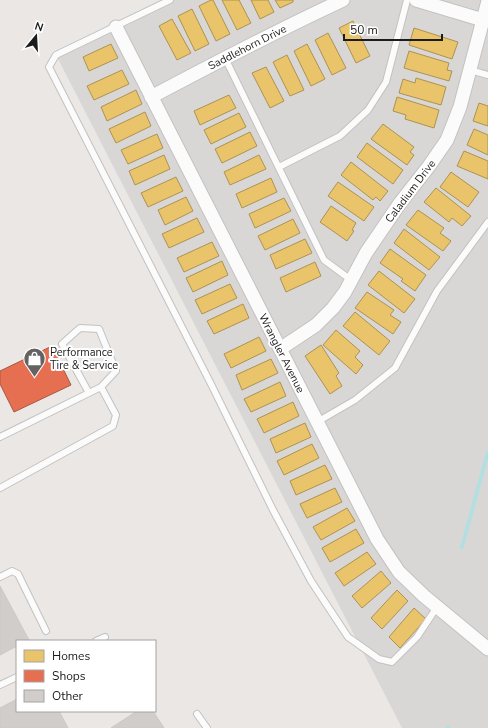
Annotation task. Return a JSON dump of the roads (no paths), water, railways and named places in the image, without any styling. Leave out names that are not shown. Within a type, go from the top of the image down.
[{"type":"street","name":"Saddlehorn Drive","points":[[152,97],[225,58],[343,0]]},
{"type":"street","points":[[416,0],[483,20]]},
{"type":"street","name":"Caladium Drive","points":[[280,350],[316,325],[333,308],[366,254],[400,203],[447,140],[460,107],[488,1]]},
{"type":"street","name":"Wrangler Avenue","points":[[116,27],[377,539],[399,572],[424,596],[488,649]]},
{"type":"lane","points":[[170,0],[56,55],[50,67],[212,386],[273,510],[311,581],[348,637],[379,659],[392,662],[417,637],[437,607]]},
{"type":"lane","points":[[278,167],[340,136],[368,110],[386,82],[407,0]]},
{"type":"lane","points":[[225,58],[324,260],[351,280]]},
{"type":"lane","points":[[470,70],[488,75]]},
{"type":"lane","points":[[317,422],[355,400],[395,368],[437,291],[488,222]]},
{"type":"lane","points":[[0,437],[89,393],[101,387],[116,371],[98,329],[80,328],[62,344],[89,393]]},
{"type":"lane","points":[[0,488],[114,426],[116,414],[101,387]]},
{"type":"lane","points":[[0,577],[12,571],[18,574],[46,631]]},
{"type":"lane","points":[[98,640],[105,637]]},
{"type":"lane","points":[[0,685],[16,677]]},
{"type":"lane","points":[[197,714],[207,728]]},
{"type":"waterway","points":[[462,547],[488,452]]},
{"type":"place","name":"Performance Tire & Service","points":[[34,378]]}]
